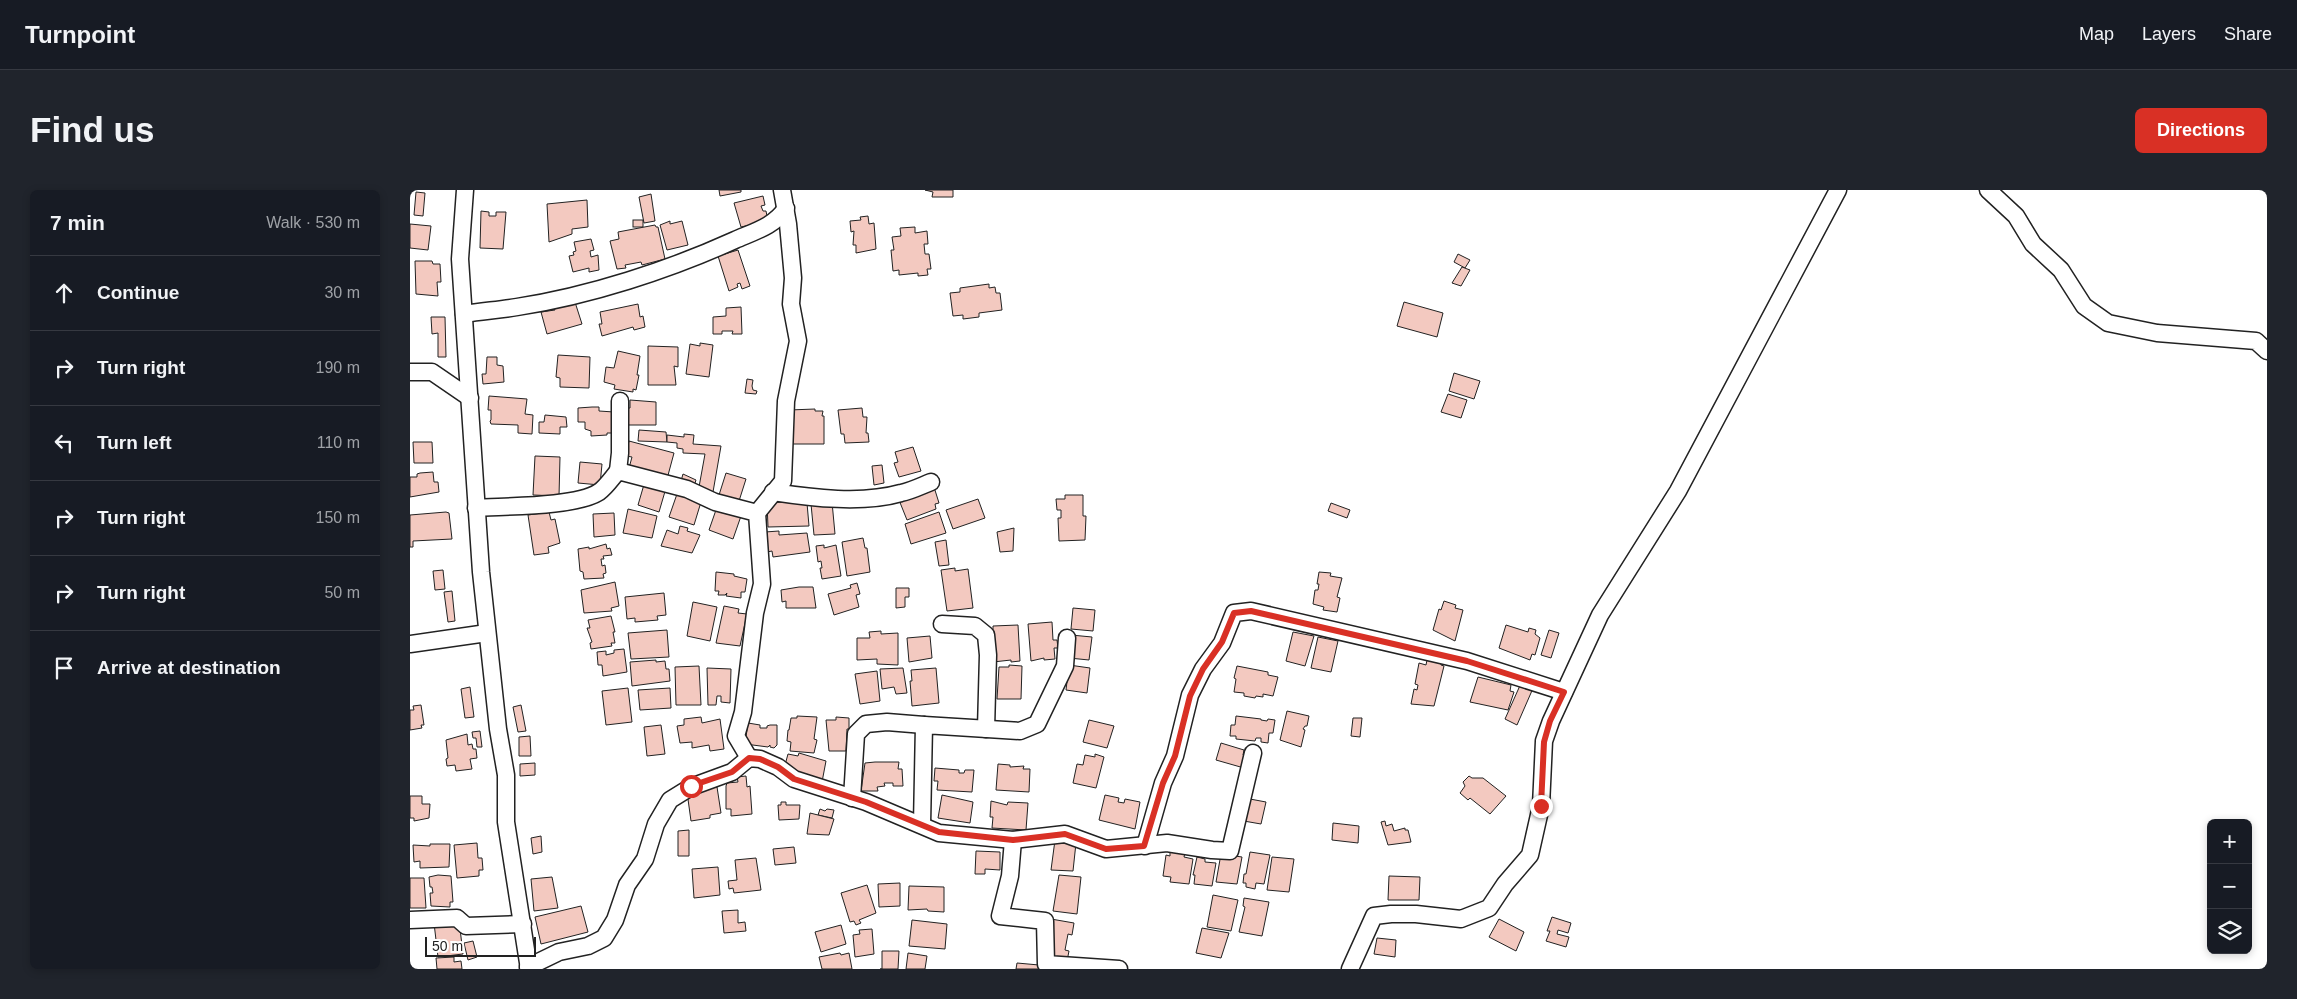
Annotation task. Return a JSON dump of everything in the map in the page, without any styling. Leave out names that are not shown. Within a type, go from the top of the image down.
[{"type":"street","points":[[465,190],[460,259],[476,508],[487,633],[498,729],[506,775],[506,822],[529,968],[559,952],[588,946],[604,938],[615,920],[626,885],[645,858],[656,824],[670,800],[691,786],[732,772],[749,758],[760,759],[778,767],[794,779],[852,798],[939,832],[1013,840],[1065,834],[1106,849],[1167,843],[1230,851],[1253,753]]},
{"type":"street","points":[[749,758],[736,736],[743,712],[755,613],[762,584],[757,513],[783,481],[786,401],[798,341],[791,304],[793,278],[786,208],[782,190]]},
{"type":"street","points":[[1350,969],[1374,916],[1416,914],[1461,919],[1489,908],[1505,884],[1530,855],[1541,806],[1544,742],[1550,721],[1600,615],[1678,491],[1838,190]]},
{"type":"street","points":[[1988,190],[2016,216],[2033,244],[2061,270],[2084,306],[2108,323],[2156,333],[2256,341],[2267,352]]},
{"type":"street","points":[[464,314],[540,303],[654,273],[706,253],[767,226],[781,216],[786,208]]},
{"type":"street","points":[[410,372],[432,372],[470,398]]},
{"type":"street","points":[[476,508],[548,504],[589,497],[601,491],[618,471],[620,401]]},
{"type":"street","points":[[618,471],[687,489],[716,502],[757,513]]},
{"type":"street","points":[[773,492],[812,498],[857,498],[900,494],[931,482]]},
{"type":"street","points":[[1144,846],[1163,783],[1175,756],[1190,696],[1203,669],[1222,642],[1234,613],[1239,611],[1251,611],[1467,661],[1564,692]]},
{"type":"street","points":[[942,624],[975,626],[986,635],[988,655],[986,729]]},
{"type":"street","points":[[410,644],[487,633]]},
{"type":"street","points":[[852,798],[856,734],[866,724],[887,722],[1020,731],[1037,724],[1065,666],[1067,638]]},
{"type":"street","points":[[922,825],[924,725]]},
{"type":"street","points":[[1013,840],[1010,876],[1000,916],[1044,921],[1046,964],[1119,969]]},
{"type":"street","points":[[410,920],[457,918],[466,926],[523,924]]},
{"type":"building","points":[[719,190],[741,190],[741,192],[720,196]]},
{"type":"building","points":[[925,190],[953,190],[953,197],[932,197],[933,192]]},
{"type":"building","points":[[416,192],[425,193],[423,216],[414,215]]},
{"type":"building","points":[[651,194],[655,221],[644,223],[639,197]]},
{"type":"building","points":[[763,196],[765,205],[761,206],[763,211],[766,211],[768,221],[741,227],[734,203]]},
{"type":"building","points":[[587,200],[588,227],[572,229],[572,234],[549,242],[547,204]]},
{"type":"building","points":[[481,211],[489,212],[489,216],[496,216],[496,212],[506,212],[503,249],[480,248]]},
{"type":"building","points":[[868,216],[869,224],[874,223],[876,249],[856,253],[856,245],[853,245],[854,231],[851,232],[850,221],[861,220],[860,217]]},
{"type":"building","points":[[633,220],[643,220],[643,227],[633,227]]},
{"type":"building","points":[[670,221],[670,224],[682,221],[688,245],[667,250],[660,225]]},
{"type":"building","points":[[410,224],[431,226],[428,250],[410,248]]},
{"type":"building","points":[[655,225],[658,227],[665,259],[642,265],[641,262],[625,265],[626,268],[617,269],[610,241],[619,239],[618,232]]},
{"type":"building","points":[[915,227],[915,233],[927,231],[928,244],[924,244],[925,254],[929,254],[931,269],[927,269],[928,275],[918,276],[918,273],[899,275],[899,270],[893,271],[891,250],[894,250],[892,237],[901,236],[900,228]]},
{"type":"building","points":[[591,239],[594,250],[590,251],[591,257],[598,255],[599,270],[589,272],[589,268],[573,272],[569,256],[574,255],[573,252],[576,251],[574,242]]},
{"type":"building","points":[[738,250],[750,286],[742,289],[740,283],[737,284],[738,287],[729,291],[718,256]]},
{"type":"building","points":[[1458,254],[1470,260],[1465,268],[1454,262]]},
{"type":"building","points":[[415,261],[432,261],[433,264],[440,264],[441,282],[437,282],[438,296],[416,294]]},
{"type":"building","points":[[1462,267],[1470,270],[1461,286],[1452,283]]},
{"type":"building","points":[[989,284],[989,288],[995,287],[996,293],[1000,293],[1002,310],[979,313],[979,317],[963,319],[963,315],[953,316],[950,293],[960,292],[960,288]]},
{"type":"building","points":[[574,299],[582,324],[547,334],[541,312],[555,310],[554,308]]},
{"type":"building","points":[[1404,302],[1443,313],[1437,337],[1397,326]]},
{"type":"building","points":[[638,304],[640,317],[643,316],[645,327],[634,330],[633,327],[602,336],[599,324],[602,324],[600,312]]},
{"type":"building","points":[[741,307],[742,334],[732,334],[733,331],[722,331],[722,334],[713,334],[713,317],[726,316],[726,308]]},
{"type":"building","points":[[431,317],[445,317],[446,357],[438,357],[438,333],[432,334]]},
{"type":"building","points":[[700,343],[713,345],[709,377],[686,374],[690,344],[700,346]]},
{"type":"building","points":[[648,346],[678,347],[678,367],[674,366],[676,385],[648,385]]},
{"type":"building","points":[[618,351],[640,356],[637,375],[639,375],[636,390],[633,389],[633,392],[614,389],[615,385],[604,382],[606,367],[614,368]]},
{"type":"building","points":[[558,355],[590,357],[589,388],[560,387],[560,378],[556,377]]},
{"type":"building","points":[[487,357],[497,357],[497,365],[503,366],[504,382],[483,384],[482,374],[486,374]]},
{"type":"building","points":[[1454,373],[1480,381],[1474,399],[1449,391]]},
{"type":"building","points":[[747,379],[753,380],[752,386],[753,390],[757,391],[756,394],[745,393]]},
{"type":"building","points":[[1448,394],[1467,400],[1461,418],[1441,412]]},
{"type":"building","points":[[489,396],[527,399],[525,414],[533,415],[532,434],[518,433],[518,425],[491,424],[491,410],[488,410]]},
{"type":"building","points":[[630,400],[656,402],[656,425],[627,425],[627,408],[630,408]]},
{"type":"building","points":[[599,407],[599,411],[614,412],[616,433],[591,436],[591,431],[585,429],[585,422],[578,422],[578,408]]},
{"type":"building","points":[[862,408],[863,417],[867,417],[866,433],[868,433],[869,442],[845,443],[844,434],[841,434],[838,410]]},
{"type":"building","points":[[815,409],[815,411],[823,411],[824,444],[791,444],[789,410]]},
{"type":"building","points":[[545,415],[566,417],[567,427],[560,427],[560,434],[539,433],[539,422],[544,422]]},
{"type":"building","points":[[639,430],[666,432],[667,442],[638,441]]},
{"type":"building","points":[[684,434],[694,435],[693,444],[721,446],[713,492],[699,487],[705,454],[683,453],[683,449],[677,448],[677,443],[667,442],[667,435],[684,437]]},
{"type":"building","points":[[629,441],[674,453],[667,479],[629,468],[632,457],[626,456]]},
{"type":"building","points":[[413,442],[432,442],[433,463],[414,463]]},
{"type":"building","points":[[913,447],[921,471],[899,477],[894,463],[898,462],[895,452]]},
{"type":"building","points":[[535,456],[560,457],[559,496],[533,495]]},
{"type":"building","points":[[580,462],[602,464],[600,485],[578,483]]},
{"type":"building","points":[[882,465],[884,483],[874,485],[872,466]]},
{"type":"building","points":[[433,472],[434,482],[438,482],[439,492],[410,497],[410,477],[417,477],[417,474],[420,473]]},
{"type":"building","points":[[726,473],[746,479],[739,501],[719,495]]},
{"type":"building","points":[[683,474],[696,480],[694,486],[681,481]]},
{"type":"building","points":[[645,481],[666,488],[659,512],[638,505]]},
{"type":"building","points":[[934,487],[939,503],[935,504],[936,509],[907,520],[899,500]]},
{"type":"building","points":[[677,494],[701,502],[694,525],[669,517]]},
{"type":"building","points":[[1065,495],[1083,495],[1083,516],[1086,516],[1085,540],[1059,541],[1058,518],[1061,518],[1061,510],[1057,510],[1056,499],[1065,499]]},
{"type":"building","points":[[978,499],[985,518],[953,529],[946,510]]},
{"type":"building","points":[[804,501],[807,503],[809,526],[768,527],[767,503]]},
{"type":"building","points":[[832,502],[835,534],[814,535],[811,504]]},
{"type":"building","points":[[1331,503],[1350,510],[1347,518],[1328,511]]},
{"type":"building","points":[[717,507],[741,516],[733,539],[709,530]]},
{"type":"building","points":[[628,509],[657,516],[652,538],[623,533]]},
{"type":"building","points":[[549,512],[551,520],[555,519],[560,543],[548,547],[549,553],[534,555],[528,515]]},
{"type":"building","points":[[939,512],[946,533],[911,544],[905,524]]},
{"type":"building","points":[[449,513],[452,539],[413,541],[413,547],[410,547],[410,515]]},
{"type":"building","points":[[614,513],[615,535],[594,537],[593,514]]},
{"type":"building","points":[[680,526],[688,528],[687,531],[700,535],[692,553],[661,546],[667,530],[678,534]]},
{"type":"building","points":[[1014,528],[1013,551],[1000,552],[997,532]]},
{"type":"building","points":[[779,531],[779,535],[807,533],[810,552],[773,557],[772,551],[767,552],[765,532]]},
{"type":"building","points":[[863,538],[865,548],[867,548],[870,572],[847,576],[842,542]]},
{"type":"building","points":[[946,540],[949,565],[939,566],[935,542]]},
{"type":"building","points":[[606,544],[607,549],[610,548],[612,555],[603,556],[604,559],[601,559],[602,566],[605,565],[606,573],[603,574],[604,578],[584,579],[583,572],[580,571],[578,549],[589,547],[589,549]]},
{"type":"building","points":[[824,545],[824,548],[836,545],[841,576],[822,579],[821,561],[818,562],[816,546]]},
{"type":"building","points":[[955,568],[955,571],[968,569],[973,608],[947,611],[941,570]]},
{"type":"building","points":[[443,570],[445,589],[435,590],[433,571]]},
{"type":"building","points":[[716,572],[734,574],[734,576],[747,579],[745,592],[741,592],[741,598],[726,596],[727,593],[725,595],[718,595],[719,591],[715,591]]},
{"type":"building","points":[[1319,572],[1331,573],[1330,576],[1342,578],[1337,597],[1340,598],[1337,612],[1323,610],[1324,607],[1313,604],[1315,590],[1318,590]]},
{"type":"building","points":[[615,582],[619,606],[611,608],[612,611],[584,613],[581,590]]},
{"type":"building","points":[[857,583],[860,594],[856,595],[859,607],[834,615],[828,594],[851,588],[850,585]]},
{"type":"building","points":[[813,587],[816,608],[786,608],[786,601],[782,602],[781,590]]},
{"type":"building","points":[[896,588],[909,588],[909,597],[905,597],[905,607],[896,608]]},
{"type":"building","points":[[452,591],[455,621],[448,622],[444,592]]},
{"type":"building","points":[[664,593],[666,615],[657,616],[658,620],[635,622],[635,618],[627,619],[625,597]]},
{"type":"building","points":[[1444,601],[1456,605],[1455,608],[1463,610],[1455,641],[1433,630],[1439,609],[1441,610]]},
{"type":"building","points":[[693,602],[717,607],[710,641],[687,636]]},
{"type":"building","points":[[724,606],[739,609],[738,613],[747,614],[740,646],[716,643]]},
{"type":"building","points":[[1073,608],[1095,610],[1093,631],[1071,629]]},
{"type":"building","points":[[611,616],[615,632],[613,632],[615,643],[611,643],[612,646],[591,649],[590,643],[592,642],[587,628],[590,628],[588,620]]},
{"type":"building","points":[[1052,622],[1053,640],[1057,640],[1058,648],[1054,648],[1055,659],[1044,660],[1044,658],[1031,661],[1028,624]]},
{"type":"building","points":[[1018,625],[1020,661],[993,662],[993,626]]},
{"type":"building","points":[[1506,625],[1528,632],[1529,628],[1536,630],[1535,634],[1540,638],[1535,655],[1532,654],[1530,660],[1499,648]]},
{"type":"building","points":[[667,630],[669,657],[631,659],[628,633]]},
{"type":"building","points":[[1549,630],[1559,633],[1551,658],[1541,655]]},
{"type":"building","points":[[881,631],[881,634],[898,633],[898,665],[877,664],[877,659],[857,660],[857,638],[870,638],[869,632]]},
{"type":"building","points":[[1293,632],[1314,636],[1305,666],[1286,661]]},
{"type":"building","points":[[1071,635],[1092,637],[1089,660],[1069,658]]},
{"type":"building","points":[[930,636],[932,658],[909,662],[907,638]]},
{"type":"building","points":[[1318,637],[1338,641],[1331,672],[1311,668]]},
{"type":"building","points":[[624,649],[627,672],[603,676],[602,665],[598,665],[597,652],[606,651],[606,655],[614,653],[614,650]]},
{"type":"building","points":[[656,660],[656,662],[665,661],[666,669],[669,669],[670,681],[632,686],[630,662]]},
{"type":"building","points":[[1427,660],[1441,663],[1444,666],[1434,706],[1411,704],[1414,689],[1417,690],[1418,685],[1415,684],[1419,663],[1426,665]]},
{"type":"building","points":[[1009,665],[1022,666],[1021,699],[997,699],[999,667],[1009,667]]},
{"type":"building","points":[[1069,665],[1090,668],[1087,693],[1066,690]]},
{"type":"building","points":[[699,666],[701,705],[676,705],[675,667]]},
{"type":"building","points":[[1237,666],[1268,672],[1268,675],[1278,677],[1273,696],[1263,694],[1263,697],[1256,696],[1255,698],[1244,696],[1244,693],[1234,692],[1236,679],[1234,678]]},
{"type":"building","points":[[707,668],[731,669],[730,703],[721,702],[721,696],[717,696],[716,705],[708,705]]},
{"type":"building","points":[[903,668],[907,693],[896,694],[894,687],[882,689],[880,669]]},
{"type":"building","points":[[936,668],[939,703],[912,706],[911,670]]},
{"type":"building","points":[[877,671],[880,701],[860,704],[855,674]]},
{"type":"building","points":[[1478,677],[1511,685],[1510,691],[1514,692],[1508,710],[1470,702]]},
{"type":"building","points":[[1522,681],[1534,686],[1517,725],[1505,719]]},
{"type":"building","points":[[470,687],[474,717],[465,718],[461,689]]},
{"type":"building","points":[[628,688],[632,722],[606,725],[602,691]]},
{"type":"building","points":[[670,688],[671,708],[640,710],[638,690]]},
{"type":"building","points":[[421,705],[424,725],[421,725],[422,728],[410,730],[410,710],[414,710],[413,706]]},
{"type":"building","points":[[521,705],[526,731],[518,732],[513,707]]},
{"type":"building","points":[[1287,711],[1309,716],[1307,726],[1303,729],[1305,730],[1301,747],[1280,740]]},
{"type":"building","points":[[797,716],[817,717],[814,739],[817,740],[814,753],[790,751],[791,742],[787,741],[788,730],[791,718],[797,718]]},
{"type":"building","points":[[1236,716],[1267,721],[1268,719],[1275,720],[1273,733],[1269,733],[1268,743],[1261,742],[1261,738],[1256,738],[1255,741],[1236,739],[1236,736],[1230,736],[1231,725],[1235,725]]},
{"type":"building","points":[[701,717],[702,723],[720,719],[724,749],[710,751],[709,745],[692,748],[692,742],[680,743],[677,726],[684,725],[684,719]]},
{"type":"building","points":[[836,717],[849,718],[846,751],[829,751],[826,720],[836,720]]},
{"type":"building","points":[[1353,718],[1362,718],[1360,737],[1351,736]]},
{"type":"building","points":[[1089,720],[1114,726],[1107,748],[1083,742]]},
{"type":"building","points":[[748,723],[760,725],[760,728],[777,725],[777,745],[774,748],[770,747],[770,745],[768,747],[745,744]]},
{"type":"building","points":[[661,725],[665,754],[647,756],[644,727]]},
{"type":"building","points":[[480,731],[482,747],[477,747],[476,738],[473,738],[472,732]]},
{"type":"building","points":[[467,734],[468,745],[472,744],[473,749],[476,749],[477,758],[470,759],[472,769],[456,771],[455,765],[447,766],[446,740]]},
{"type":"building","points":[[530,736],[531,756],[519,756],[519,737]]},
{"type":"building","points":[[1221,743],[1244,750],[1243,755],[1248,757],[1244,768],[1216,760]]},
{"type":"building","points":[[799,753],[826,761],[822,782],[787,770],[785,765],[788,754],[798,756]]},
{"type":"building","points":[[1095,754],[1104,757],[1096,788],[1073,783],[1077,764],[1083,765],[1085,755],[1095,757]]},
{"type":"building","points":[[899,762],[898,769],[902,769],[903,786],[893,786],[893,783],[884,783],[885,786],[877,787],[878,791],[861,791],[865,763]]},
{"type":"building","points":[[535,763],[535,775],[520,776],[520,764]]},
{"type":"building","points":[[998,764],[1010,765],[1010,767],[1024,766],[1023,769],[1030,769],[1029,792],[996,790]]},
{"type":"building","points":[[935,768],[959,770],[959,773],[964,773],[965,770],[974,770],[972,792],[937,790],[938,781],[934,781]]},
{"type":"building","points":[[746,776],[747,787],[750,786],[752,814],[731,816],[731,809],[726,809],[727,783],[738,782],[737,777]]},
{"type":"building","points":[[1469,776],[1472,778],[1483,778],[1506,796],[1490,814],[1470,798],[1468,800],[1460,793],[1465,786],[1463,782]]},
{"type":"building","points":[[717,787],[721,813],[710,815],[710,818],[691,821],[687,792]]},
{"type":"building","points":[[942,795],[973,802],[970,823],[938,818]]},
{"type":"building","points":[[1105,795],[1119,798],[1118,802],[1124,803],[1125,799],[1140,802],[1135,829],[1099,820]]},
{"type":"building","points":[[410,796],[422,796],[422,804],[430,804],[429,818],[414,821],[414,818],[410,818]]},
{"type":"building","points":[[1250,799],[1266,802],[1261,824],[1238,820]]},
{"type":"building","points":[[991,801],[1007,805],[1008,802],[1028,803],[1026,830],[992,828],[993,817],[990,817]]},
{"type":"building","points":[[781,802],[786,802],[786,805],[800,805],[799,819],[779,820],[778,805],[781,805]]},
{"type":"building","points":[[820,809],[825,811],[827,809],[834,810],[832,818],[818,815]]},
{"type":"building","points":[[810,813],[834,819],[829,835],[807,834]]},
{"type":"building","points":[[1385,821],[1386,826],[1392,824],[1394,831],[1405,828],[1405,830],[1408,830],[1411,842],[1388,845],[1381,822]]},
{"type":"building","points":[[1333,823],[1359,826],[1358,843],[1332,840]]},
{"type":"building","points":[[689,830],[689,856],[678,856],[678,831]]},
{"type":"building","points":[[541,836],[542,852],[533,854],[531,838]]},
{"type":"building","points":[[1055,840],[1076,843],[1073,871],[1051,870]]},
{"type":"building","points":[[477,843],[478,858],[482,858],[483,870],[479,870],[479,876],[457,878],[454,845]]},
{"type":"building","points":[[430,844],[450,844],[449,867],[420,868],[420,861],[414,862],[413,845],[430,846]]},
{"type":"building","points":[[794,847],[796,863],[775,865],[773,849]]},
{"type":"building","points":[[1170,847],[1186,849],[1184,857],[1193,859],[1189,884],[1170,882],[1171,877],[1163,876],[1166,855],[1170,856]]},
{"type":"building","points":[[976,851],[1000,852],[1000,870],[985,869],[985,874],[975,874]]},
{"type":"building","points":[[1250,852],[1270,855],[1264,884],[1256,883],[1255,889],[1246,887],[1246,883],[1243,883]]},
{"type":"building","points":[[1221,854],[1242,857],[1237,884],[1216,882]]},
{"type":"building","points":[[1197,857],[1205,859],[1205,862],[1216,863],[1212,886],[1194,884],[1195,875],[1193,875]]},
{"type":"building","points":[[1272,857],[1294,859],[1289,892],[1267,890]]},
{"type":"building","points":[[756,858],[761,890],[734,893],[733,888],[729,889],[728,881],[737,880],[735,860]]},
{"type":"building","points":[[718,867],[720,895],[694,898],[692,869]]},
{"type":"building","points":[[438,875],[451,876],[453,902],[450,902],[450,907],[431,906],[430,893],[433,893],[429,877]]},
{"type":"building","points":[[1059,875],[1081,877],[1077,914],[1053,911]]},
{"type":"building","points":[[1389,876],[1420,877],[1419,900],[1388,900]]},
{"type":"building","points":[[552,877],[558,908],[534,911],[531,879]]},
{"type":"building","points":[[410,878],[424,878],[426,908],[410,908]]},
{"type":"building","points":[[900,883],[900,906],[879,907],[878,884]]},
{"type":"building","points":[[867,885],[876,913],[859,920],[861,923],[856,925],[854,921],[850,922],[841,893]]},
{"type":"building","points":[[909,886],[944,887],[944,912],[928,911],[927,909],[908,910]]},
{"type":"building","points":[[1213,895],[1238,900],[1231,931],[1207,927]]},
{"type":"building","points":[[1244,898],[1269,902],[1262,936],[1239,932],[1245,907],[1243,906]]},
{"type":"building","points":[[581,906],[588,932],[541,944],[535,917]]},
{"type":"building","points":[[738,910],[738,923],[745,922],[746,931],[724,933],[722,911]]},
{"type":"building","points":[[1552,917],[1571,923],[1568,933],[1558,930],[1557,934],[1569,937],[1566,947],[1546,941]]},
{"type":"building","points":[[1051,919],[1074,923],[1072,935],[1068,934],[1065,950],[1069,951],[1067,961],[1048,958]]},
{"type":"building","points":[[1499,919],[1524,932],[1516,951],[1489,937]]},
{"type":"building","points":[[459,920],[463,954],[438,957],[434,923]]},
{"type":"building","points":[[912,920],[947,924],[945,949],[909,946]]},
{"type":"building","points":[[841,925],[846,944],[821,952],[815,932]]},
{"type":"building","points":[[1202,928],[1229,933],[1221,958],[1196,953]]},
{"type":"building","points":[[872,929],[874,954],[855,957],[853,935],[860,934],[859,930]]},
{"type":"building","points":[[1377,938],[1396,940],[1395,957],[1374,954]]},
{"type":"building","points":[[473,941],[477,957],[468,960],[464,943]]},
{"type":"building","points":[[882,951],[899,951],[898,969],[882,969]]},
{"type":"building","points":[[840,953],[841,955],[849,953],[852,969],[822,969],[819,957]]},
{"type":"building","points":[[908,953],[927,956],[925,969],[906,969]]},
{"type":"building","points":[[454,957],[454,962],[461,961],[462,969],[437,969],[436,958]]},
{"type":"building","points":[[1017,963],[1039,965],[1039,969],[1016,969]]},
{"type":"route","points":[[691,786],[732,772],[749,758],[760,759],[778,767],[794,779],[866,802],[939,832],[1013,840],[1065,834],[1106,849],[1144,846],[1163,783],[1175,756],[1190,696],[1203,669],[1222,642],[1234,613],[1251,611],[1467,661],[1564,692],[1550,721],[1544,742],[1541,806]]}]
